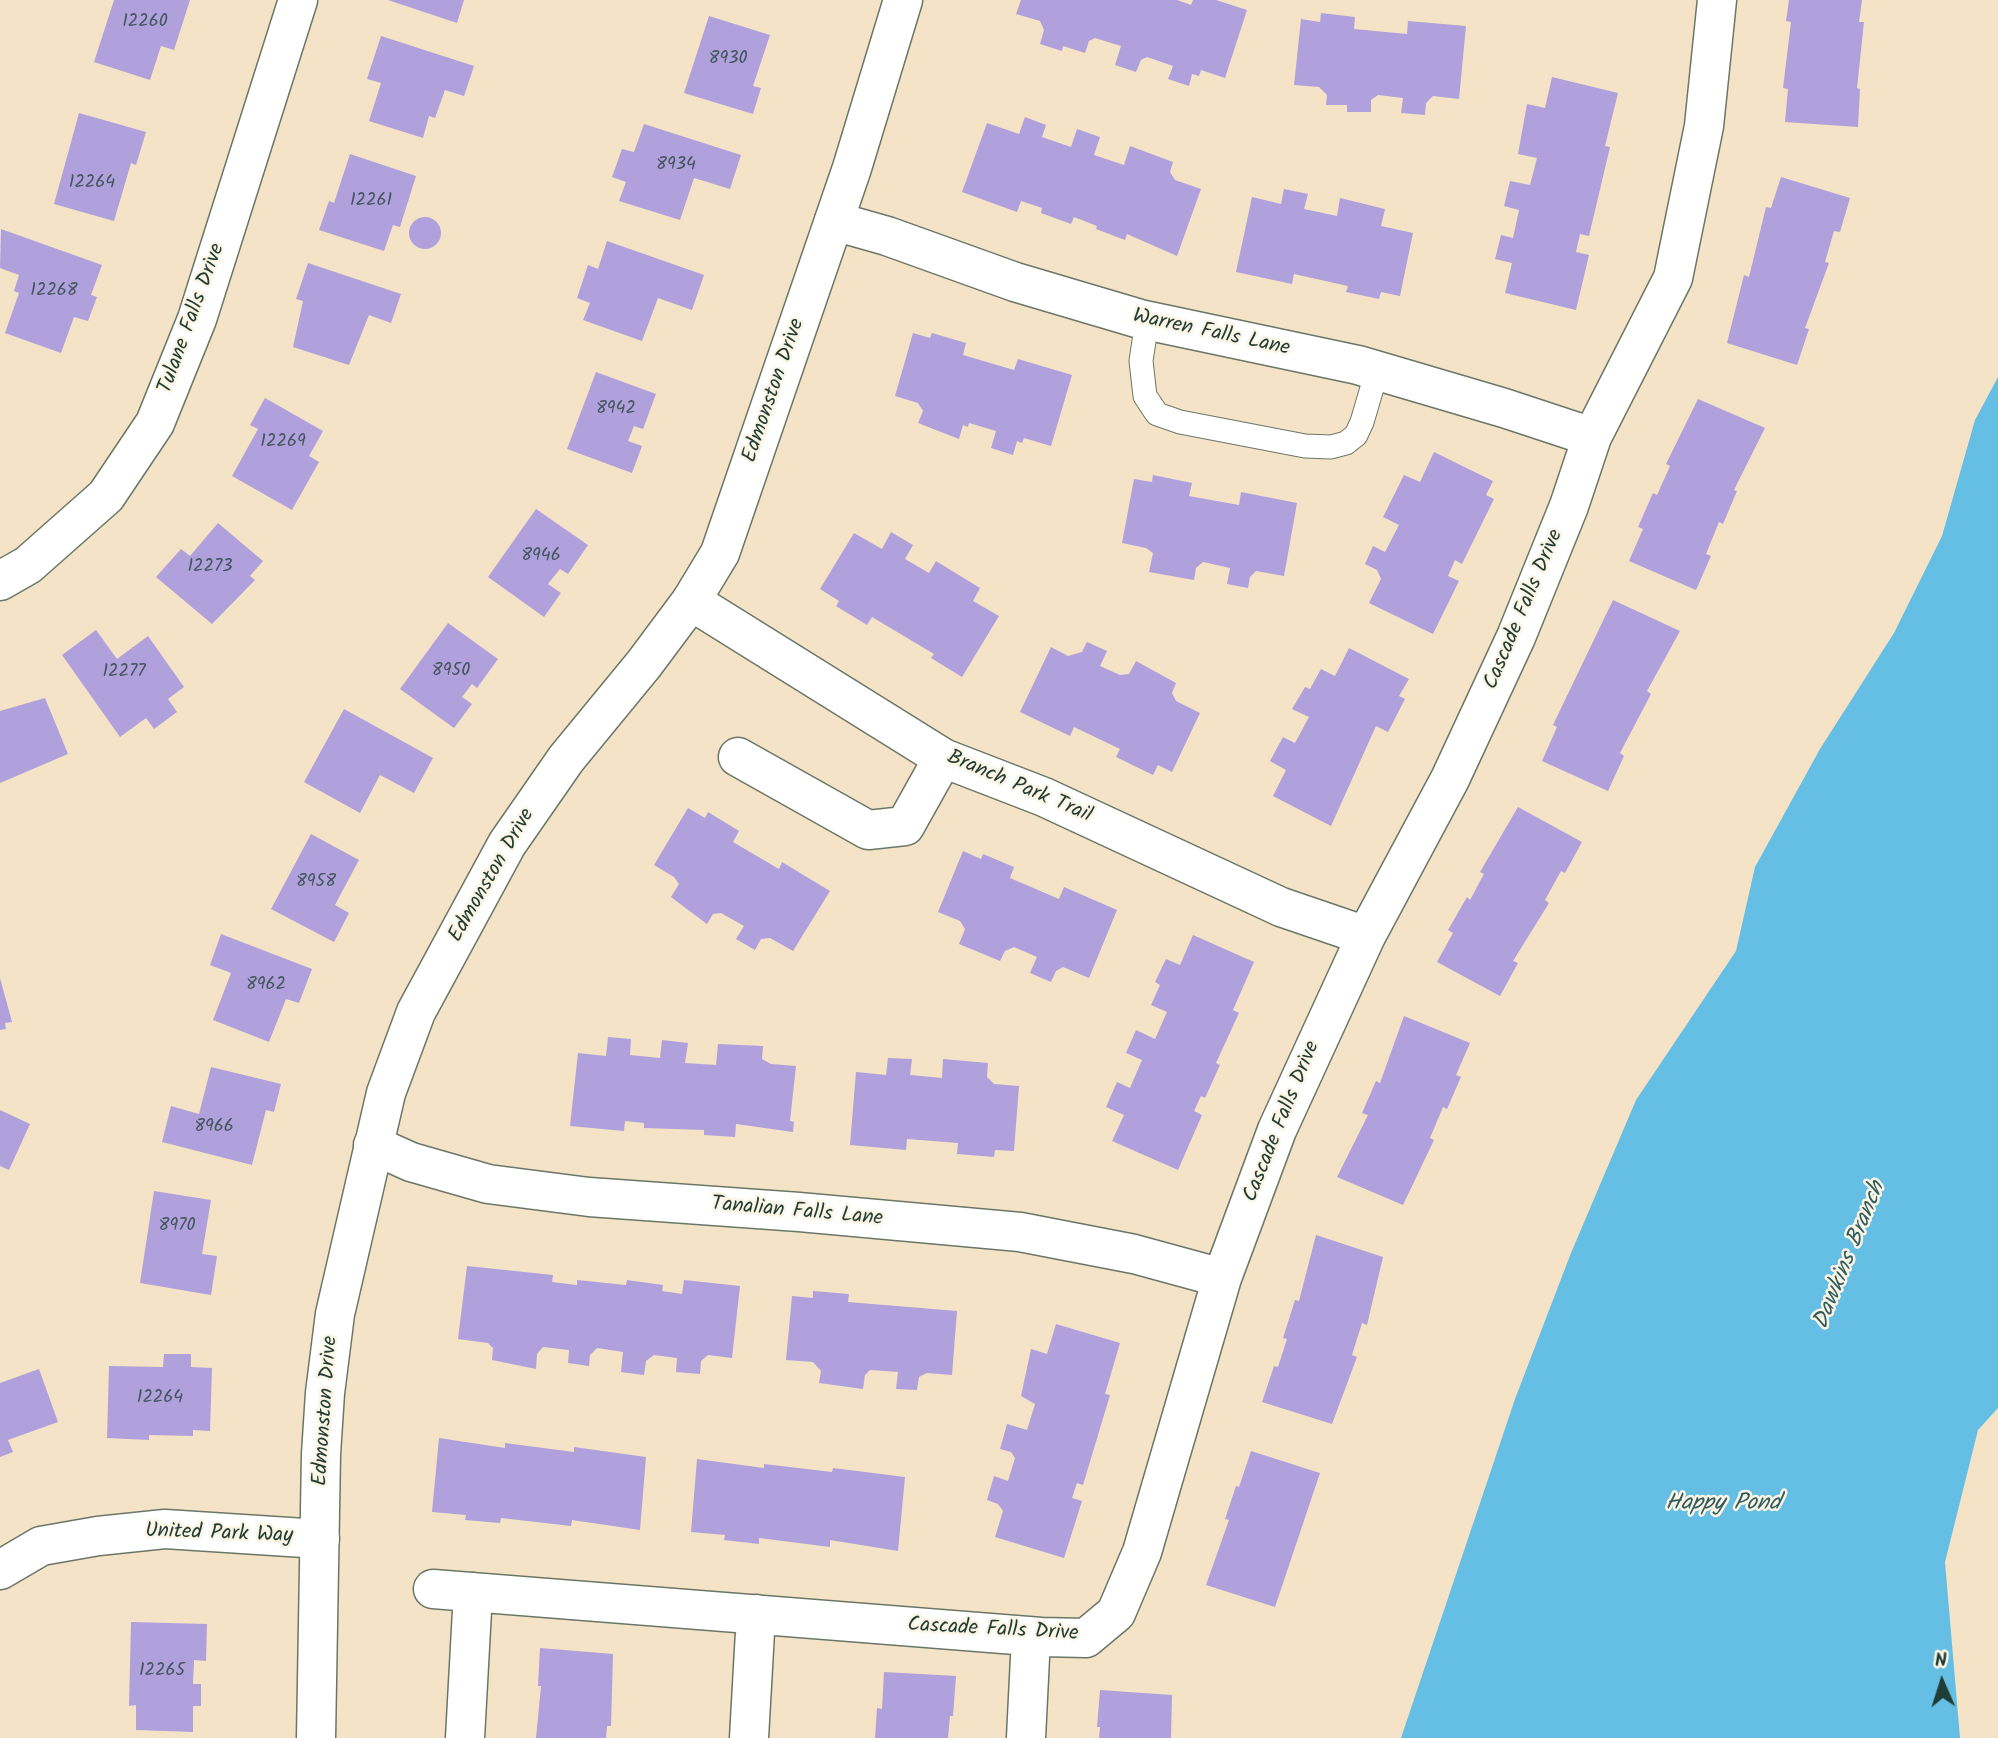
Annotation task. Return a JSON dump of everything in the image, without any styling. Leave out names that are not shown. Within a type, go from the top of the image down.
[{"type":"street","name":"Tulane Falls Drive","points":[[0,581],[28,565],[106,496],[155,423],[197,319],[299,0]]},
{"type":"street","name":"Edmonston Drive","points":[[316,1738],[321,1454],[325,1394],[335,1314],[386,1093],[416,1012],[507,844],[566,759],[644,664],[691,601],[720,553],[834,220],[903,0]]},
{"type":"street","name":"Cascade Falls Drive","points":[[433,1589],[1031,1637],[1086,1638],[1116,1613],[1142,1552],[1222,1279],[1277,1130],[1366,936],[1450,779],[1516,636],[1569,506],[1592,437],[1672,278],[1704,126],[1717,0]]},
{"type":"street","name":"Warren Falls Lane","points":[[834,220],[1015,282],[1147,321],[1377,371],[1592,437]]},
{"type":"street","name":"Branch Park Trail","points":[[691,601],[943,758],[1045,797],[1281,907],[1366,936]]},
{"type":"street","points":[[738,757],[868,830],[905,826],[943,758]]},
{"type":"street","name":"Tanalian Falls Lane","points":[[373,1145],[411,1162],[488,1184],[589,1197],[1020,1232],[1134,1254],[1222,1279]]},
{"type":"street","name":"United Park Way","points":[[0,1570],[41,1546],[98,1536],[165,1529],[320,1538]]},
{"type":"street","points":[[465,1738],[472,1592]]},
{"type":"street","points":[[749,1738],[756,1614]]},
{"type":"street","points":[[1026,1738],[1031,1637]]},
{"type":"lane","points":[[1147,321],[1141,361],[1145,396],[1157,414],[1180,422],[1305,446],[1331,447],[1346,443],[1356,435],[1377,371]]},
{"type":"water","name":"Happy Pond","points":[[1998,377],[1998,1408],[1978,1430],[1945,1562],[1960,1738],[1401,1738],[1515,1399],[1571,1253],[1636,1100],[1736,951],[1755,867],[1820,749],[1894,633],[1942,536],[1975,420]]},
{"type":"building","points":[[114,0],[190,0],[174,50],[161,46],[150,80],[94,62]]},
{"type":"building","points":[[388,0],[464,0],[457,23]]},
{"type":"building","points":[[1021,0],[1177,0],[1191,5],[1193,0],[1216,0],[1247,10],[1225,78],[1201,70],[1199,76],[1192,74],[1189,86],[1168,79],[1173,66],[1147,57],[1141,60],[1136,72],[1115,65],[1121,46],[1095,38],[1089,41],[1085,53],[1063,46],[1062,51],[1040,44],[1044,30],[1040,21],[1016,14]]},
{"type":"building","points":[[1789,0],[1862,0],[1859,22],[1864,22],[1857,88],[1860,89],[1858,127],[1785,122],[1788,89],[1783,88],[1791,22],[1786,21]]},
{"type":"building","points":[[1321,13],[1355,17],[1354,29],[1407,34],[1408,21],[1466,26],[1459,99],[1433,96],[1426,103],[1425,115],[1401,113],[1403,98],[1378,95],[1371,100],[1371,112],[1347,112],[1347,105],[1326,105],[1327,95],[1319,87],[1294,85],[1301,19],[1320,22]]},
{"type":"building","points":[[709,16],[770,35],[753,86],[761,88],[753,114],[684,93]]},
{"type":"building","points":[[381,36],[474,66],[464,96],[445,90],[435,118],[429,116],[423,138],[369,121],[381,83],[367,79]]},
{"type":"building","points":[[1552,77],[1618,93],[1605,146],[1610,147],[1589,236],[1580,234],[1576,252],[1589,255],[1576,310],[1505,293],[1512,263],[1495,259],[1501,235],[1513,238],[1519,210],[1504,206],[1510,181],[1530,185],[1537,158],[1518,154],[1527,104],[1545,108]]},
{"type":"building","points":[[79,113],[146,132],[136,165],[131,163],[114,221],[54,204]]},
{"type":"building","points":[[1025,117],[1046,125],[1042,137],[1071,147],[1077,129],[1100,137],[1094,155],[1124,165],[1130,146],[1173,162],[1170,172],[1175,180],[1201,189],[1177,256],[1127,234],[1125,240],[1074,217],[1071,224],[1041,213],[1042,208],[1021,201],[1017,212],[962,192],[987,123],[1019,134]]},
{"type":"building","points":[[644,124],[741,155],[730,189],[694,178],[680,220],[619,201],[626,182],[612,177],[622,149],[634,152]]},
{"type":"building","points":[[350,154],[416,176],[400,227],[393,225],[384,251],[319,230],[329,201],[334,203]]},
{"type":"building","points":[[1781,177],[1850,198],[1840,232],[1834,231],[1825,262],[1829,263],[1805,328],[1809,329],[1797,365],[1727,343],[1744,275],[1749,277],[1766,207],[1771,208]]},
{"type":"building","points":[[1284,189],[1308,194],[1304,209],[1337,216],[1340,198],[1385,209],[1381,226],[1413,233],[1400,296],[1381,292],[1379,299],[1346,292],[1348,286],[1294,274],[1292,284],[1236,272],[1252,197],[1281,204]]},
{"type":"building","points":[[425,217],[436,222],[441,233],[436,244],[425,249],[414,244],[409,233],[414,222]]},
{"type":"building","points":[[1,229],[102,265],[91,295],[97,297],[88,321],[74,317],[61,353],[5,333],[19,293],[14,291],[19,275],[0,268]]},
{"type":"building","points":[[607,241],[704,275],[692,310],[658,298],[642,341],[583,320],[590,303],[577,298],[588,265],[598,269]]},
{"type":"building","points":[[308,263],[401,294],[391,323],[369,315],[349,365],[293,347],[303,301],[296,299]]},
{"type":"building","points":[[913,333],[930,338],[932,333],[966,343],[963,355],[1014,370],[1018,359],[1072,375],[1051,446],[1024,438],[1022,443],[1017,441],[1013,455],[991,448],[996,431],[969,423],[968,427],[963,425],[959,439],[918,423],[923,411],[918,403],[895,396]]},
{"type":"building","points":[[596,372],[656,394],[643,429],[634,426],[628,441],[642,446],[632,473],[567,449]]},
{"type":"building","points":[[265,398],[323,431],[309,456],[319,462],[292,510],[232,476],[258,429],[250,425]]},
{"type":"building","points":[[1698,399],[1765,428],[1734,490],[1737,491],[1723,524],[1719,522],[1706,554],[1711,556],[1696,590],[1629,561],[1643,529],[1638,527],[1653,493],[1657,495],[1670,466],[1666,464]]},
{"type":"building","points":[[1434,452],[1493,481],[1486,495],[1494,499],[1462,564],[1455,560],[1448,576],[1459,581],[1433,634],[1369,603],[1381,579],[1377,570],[1365,564],[1373,546],[1385,552],[1399,525],[1383,517],[1404,475],[1420,482]]},
{"type":"building","points":[[1153,475],[1192,483],[1189,496],[1239,505],[1241,492],[1297,503],[1284,576],[1256,571],[1250,577],[1248,588],[1227,584],[1230,568],[1203,562],[1196,568],[1194,580],[1149,572],[1153,553],[1146,548],[1122,543],[1134,479],[1152,482]]},
{"type":"building","points":[[536,509],[588,545],[568,574],[560,569],[548,584],[561,593],[544,617],[488,577]]},
{"type":"building","points":[[218,523],[263,561],[250,576],[255,580],[212,624],[156,577],[181,549],[190,556]]},
{"type":"building","points":[[891,532],[913,545],[905,559],[929,573],[936,561],[980,588],[973,601],[999,616],[962,677],[931,658],[934,654],[872,617],[867,625],[836,606],[839,601],[820,589],[854,533],[882,549]]},
{"type":"building","points":[[1613,600],[1680,631],[1647,691],[1651,694],[1620,753],[1624,756],[1608,791],[1542,761],[1557,727],[1553,725]]},
{"type":"building","points":[[448,623],[498,659],[477,688],[472,684],[462,697],[472,704],[454,728],[400,689]]},
{"type":"building","points":[[96,630],[117,659],[148,636],[184,687],[168,699],[177,712],[154,729],[146,718],[120,737],[62,655]]},
{"type":"building","points":[[1087,642],[1107,651],[1100,666],[1120,675],[1129,674],[1136,661],[1176,683],[1172,693],[1176,701],[1200,713],[1172,772],[1158,765],[1153,775],[1116,757],[1120,749],[1074,727],[1070,736],[1020,712],[1051,647],[1068,656],[1082,652]]},
{"type":"building","points":[[1349,648],[1409,679],[1399,696],[1405,699],[1388,732],[1376,726],[1331,826],[1273,796],[1286,770],[1270,761],[1283,737],[1295,743],[1309,717],[1292,709],[1305,687],[1310,689],[1321,669],[1335,676]]},
{"type":"building","points":[[45,698],[68,754],[0,783],[0,711]]},
{"type":"building","points":[[344,709],[433,758],[414,793],[380,775],[360,813],[304,782]]},
{"type":"building","points":[[1518,807],[1582,842],[1565,873],[1561,871],[1545,900],[1549,903],[1513,961],[1518,963],[1500,996],[1437,962],[1453,933],[1448,930],[1467,897],[1470,900],[1484,874],[1480,872]]},
{"type":"building","points":[[688,808],[705,818],[708,812],[739,831],[733,842],[779,869],[782,862],[830,891],[793,951],[770,938],[761,939],[755,950],[736,939],[744,926],[721,913],[713,914],[707,924],[671,897],[679,884],[674,877],[654,865]]},
{"type":"building","points":[[311,834],[359,860],[335,905],[349,913],[334,942],[271,909]]},
{"type":"building","points":[[963,851],[981,859],[983,854],[1014,867],[1010,878],[1059,899],[1064,887],[1117,910],[1089,978],[1063,967],[1056,971],[1051,982],[1030,973],[1037,957],[1014,947],[1005,951],[1000,961],[959,944],[965,929],[960,921],[938,912]]},
{"type":"building","points":[[221,934],[312,969],[299,1003],[286,999],[269,1042],[213,1020],[231,973],[210,965]]},
{"type":"building","points":[[1193,935],[1254,962],[1233,1010],[1239,1013],[1216,1063],[1220,1065],[1205,1098],[1201,1096],[1194,1111],[1202,1115],[1178,1170],[1112,1141],[1124,1115],[1106,1107],[1117,1082],[1130,1088],[1142,1060],[1126,1053],[1136,1030],[1155,1039],[1167,1012],[1151,1005],[1160,985],[1155,982],[1166,959],[1180,965]]},
{"type":"building","points":[[0,978],[12,1022],[5,1023],[6,1029],[0,1030]]},
{"type":"building","points":[[1404,1016],[1470,1043],[1456,1075],[1461,1077],[1447,1109],[1443,1107],[1430,1138],[1434,1140],[1403,1205],[1337,1177],[1368,1115],[1362,1113],[1376,1081],[1380,1083]]},
{"type":"building","points":[[608,1037],[631,1039],[630,1055],[660,1058],[662,1040],[688,1043],[685,1063],[716,1065],[718,1044],[763,1046],[762,1059],[771,1064],[796,1066],[790,1121],[794,1122],[793,1132],[736,1124],[735,1137],[704,1135],[704,1130],[644,1128],[644,1123],[625,1121],[624,1131],[570,1126],[578,1053],[606,1056]]},
{"type":"building","points":[[888,1058],[912,1059],[910,1075],[942,1078],[943,1059],[988,1063],[987,1077],[994,1084],[1019,1086],[1014,1151],[995,1150],[994,1157],[957,1154],[958,1143],[907,1139],[906,1150],[850,1145],[856,1072],[886,1075]]},
{"type":"building","points":[[211,1067],[281,1084],[274,1112],[266,1110],[252,1165],[162,1142],[171,1106],[199,1114]]},
{"type":"building","points":[[0,1110],[30,1124],[9,1170],[0,1166]]},
{"type":"building","points":[[154,1191],[211,1200],[202,1254],[217,1256],[211,1295],[140,1283]]},
{"type":"building","points":[[1316,1235],[1383,1257],[1367,1325],[1362,1323],[1352,1355],[1357,1357],[1332,1424],[1262,1402],[1274,1366],[1278,1367],[1287,1339],[1283,1338],[1295,1300],[1299,1301]]},
{"type":"building","points":[[467,1266],[553,1275],[552,1282],[577,1285],[577,1280],[626,1285],[627,1280],[663,1285],[662,1291],[682,1294],[684,1280],[740,1286],[732,1358],[708,1355],[701,1361],[700,1374],[676,1372],[677,1358],[654,1355],[646,1361],[644,1375],[621,1372],[623,1352],[597,1348],[590,1355],[589,1366],[568,1363],[569,1350],[543,1347],[537,1354],[536,1369],[492,1360],[493,1348],[488,1343],[458,1339]]},
{"type":"building","points":[[813,1291],[849,1294],[848,1302],[957,1311],[952,1375],[927,1373],[919,1377],[917,1390],[896,1389],[898,1372],[870,1370],[865,1375],[863,1389],[819,1383],[821,1371],[813,1362],[786,1360],[792,1296],[813,1298]]},
{"type":"building","points":[[1056,1324],[1120,1343],[1105,1394],[1110,1395],[1083,1485],[1077,1483],[1072,1498],[1082,1501],[1064,1558],[995,1537],[1003,1511],[998,1504],[987,1500],[994,1476],[1008,1481],[1015,1458],[1011,1452],[1000,1449],[1007,1424],[1027,1430],[1035,1404],[1021,1396],[1031,1349],[1047,1354]]},
{"type":"building","points":[[164,1354],[191,1354],[191,1367],[212,1368],[210,1431],[193,1430],[193,1436],[149,1435],[149,1440],[107,1438],[109,1366],[163,1367]]},
{"type":"building","points":[[39,1369],[58,1422],[8,1440],[13,1452],[0,1457],[0,1383]]},
{"type":"building","points":[[439,1438],[505,1448],[505,1443],[574,1452],[574,1447],[646,1457],[640,1530],[572,1520],[571,1526],[501,1518],[500,1523],[465,1520],[466,1515],[432,1512]]},
{"type":"building","points":[[1251,1451],[1320,1473],[1275,1607],[1206,1585],[1229,1520],[1225,1519],[1236,1486],[1239,1487]]},
{"type":"building","points":[[697,1459],[764,1468],[764,1464],[832,1472],[833,1468],[905,1477],[898,1551],[830,1540],[830,1547],[759,1538],[759,1544],[724,1540],[725,1535],[691,1532]]},
{"type":"building","points":[[131,1622],[207,1624],[206,1661],[194,1660],[193,1684],[201,1684],[201,1706],[193,1706],[193,1732],[136,1730],[136,1705],[129,1706]]},
{"type":"building","points":[[540,1648],[613,1654],[611,1726],[607,1726],[606,1738],[536,1738],[541,1686],[538,1686]]},
{"type":"building","points":[[884,1672],[956,1676],[953,1716],[950,1716],[948,1738],[875,1738],[877,1708],[882,1709]]},
{"type":"building","points":[[1100,1690],[1172,1695],[1171,1738],[1099,1738],[1100,1727],[1097,1727]]},
{"type":"water label","name":"Dawkins Branch","points":[[1851,1256]]}]
